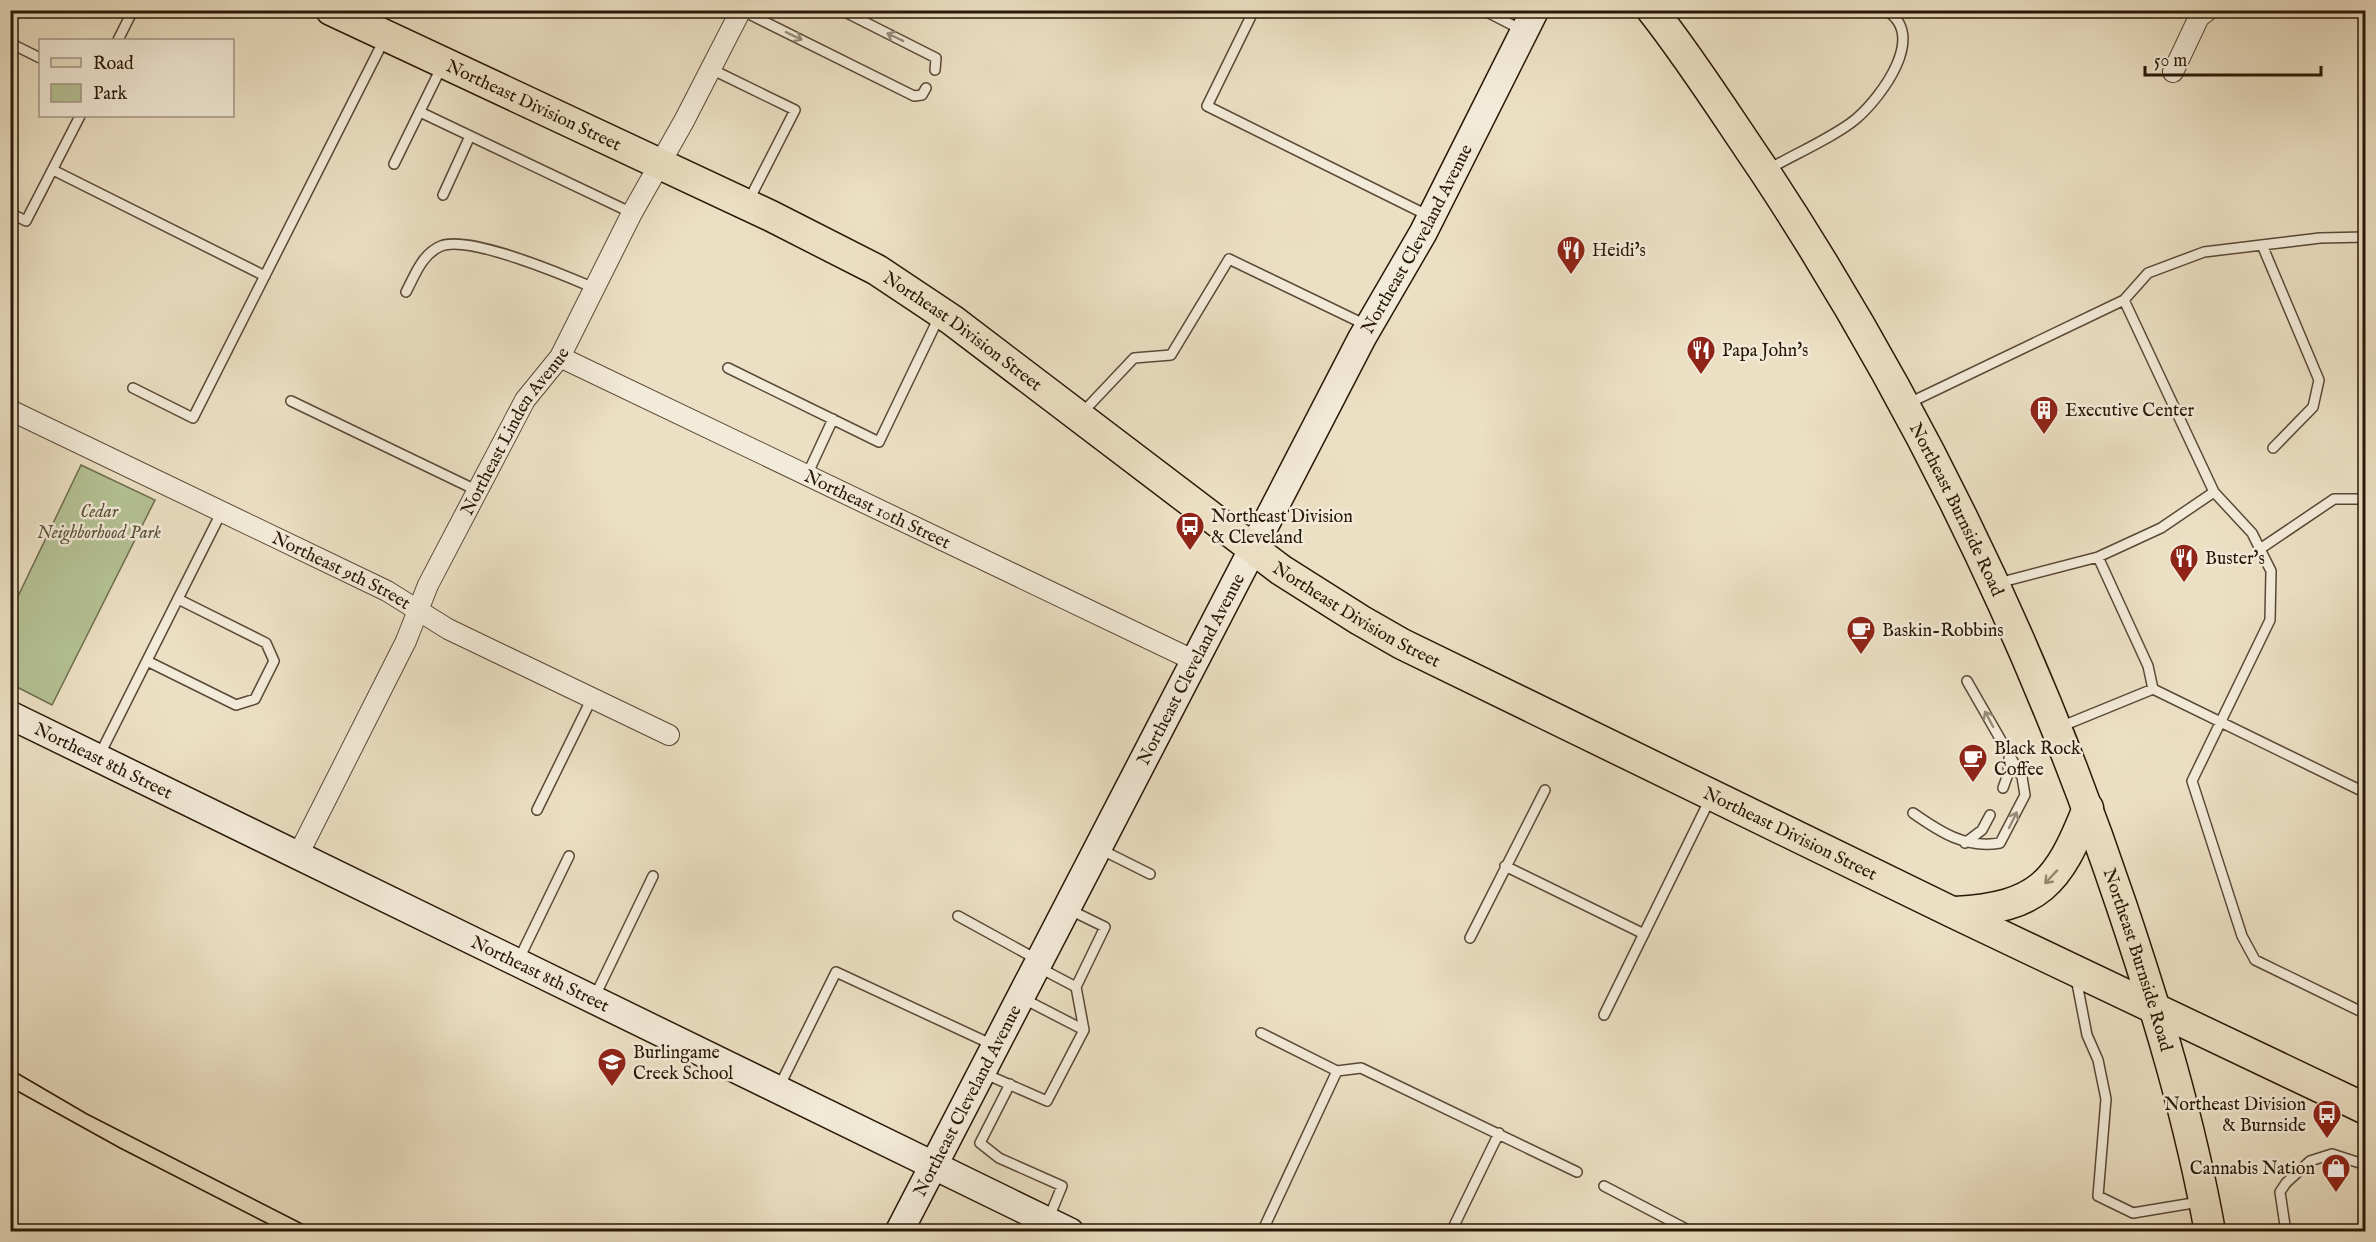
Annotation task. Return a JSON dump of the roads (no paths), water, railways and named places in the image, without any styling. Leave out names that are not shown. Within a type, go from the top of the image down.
[{"type":"main road","name":"Northeast Division Street","points":[[331,10],[747,205],[877,270],[942,312],[1253,548],[1321,596],[1402,644],[2154,1010],[2366,1109]]},
{"type":"main road","name":"Northeast Burnside Road","points":[[1652,10],[1715,98],[1820,258],[1905,405],[1995,584],[2088,808],[2174,1075],[2210,1232]]},
{"type":"main road","name":"Northeast Cleveland Avenue","points":[[899,1232],[1368,326],[1431,217],[1530,21]]},
{"type":"main road","name":"Northeast 8th Street","points":[[10,715],[934,1163],[1059,1226]]},
{"type":"main road","points":[[1953,912],[2006,906],[2025,900],[2041,888],[2068,855],[2088,808]]},
{"type":"street","name":"Northeast Linden Avenue","points":[[298,855],[406,641],[428,585],[525,400],[560,357],[632,213],[741,10]]},
{"type":"street","points":[[2174,72],[2199,17],[2208,10]]},
{"type":"street","name":"Northeast 10th Street","points":[[560,357],[1195,661]]},
{"type":"street","name":"Northeast 9th Street","points":[[10,410],[387,591],[448,629],[669,735]]},
{"type":"lane","points":[[118,39],[133,10]]},
{"type":"lane","points":[[741,10],[914,96],[922,95],[926,88]]},
{"type":"lane","points":[[841,10],[936,58],[935,70]]},
{"type":"lane","points":[[1254,10],[1207,106],[1431,217]]},
{"type":"lane","points":[[1483,10],[1530,21]]},
{"type":"lane","points":[[1764,171],[1856,119],[1882,92],[1903,47],[1903,30],[1885,10]]},
{"type":"lane","points":[[133,388],[193,418],[386,36]]},
{"type":"lane","points":[[10,43],[39,58]]},
{"type":"lane","points":[[394,164],[443,63]]},
{"type":"lane","points":[[711,69],[795,110],[747,205]]},
{"type":"lane","points":[[420,112],[632,213]]},
{"type":"lane","points":[[10,213],[26,221],[80,117]]},
{"type":"lane","points":[[443,195],[470,136]]},
{"type":"lane","points":[[53,170],[265,276]]},
{"type":"lane","points":[[1905,405],[2124,300],[2148,273],[2204,252],[2320,238],[2366,237]]},
{"type":"lane","points":[[406,292],[430,253],[440,247],[458,243],[555,271],[594,288]]},
{"type":"lane","points":[[2262,245],[2319,380],[2313,407],[2273,448]]},
{"type":"lane","points":[[1079,416],[1134,358],[1171,355],[1229,259],[1368,326]]},
{"type":"lane","points":[[2124,300],[2214,492],[2252,533],[2271,571],[2270,620],[2192,781],[2242,936],[2255,960],[2366,1014]]},
{"type":"lane","points":[[728,368],[879,442],[942,312]]},
{"type":"lane","points":[[291,401],[478,491]]},
{"type":"lane","points":[[807,475],[833,419]]},
{"type":"lane","points":[[1995,584],[2098,557],[2161,528],[2214,492]]},
{"type":"lane","points":[[2260,549],[2334,499],[2366,498]]},
{"type":"lane","points":[[98,758],[222,512]]},
{"type":"lane","points":[[2098,557],[2148,666],[2152,689]]},
{"type":"lane","points":[[147,661],[236,705],[255,699],[274,661],[266,642],[178,599]]},
{"type":"lane","points":[[1913,813],[1965,843],[1983,846],[2000,843],[2025,795],[2022,777],[2009,758],[1967,681]]},
{"type":"lane","points":[[2056,729],[2152,689],[2366,793]]},
{"type":"lane","points":[[537,810],[592,698]]},
{"type":"lane","points":[[2003,788],[2008,774],[2009,758]]},
{"type":"lane","points":[[1470,938],[1545,790]]},
{"type":"lane","points":[[1604,1015],[1712,795]]},
{"type":"lane","points":[[1965,843],[1982,830],[1990,815]]},
{"type":"lane","points":[[1098,848],[1150,874]]},
{"type":"lane","points":[[518,961],[569,856]]},
{"type":"lane","points":[[1505,866],[1644,934]]},
{"type":"lane","points":[[594,998],[653,876]]},
{"type":"lane","points":[[981,1072],[1047,1101],[1084,1030],[1076,987],[1105,927],[1066,909]]},
{"type":"lane","points":[[958,916],[1076,987]]},
{"type":"lane","points":[[2074,971],[2087,1035],[2098,1060],[2106,1099],[2098,1196],[2133,1212],[2204,1201]]},
{"type":"lane","points":[[778,1088],[836,972],[995,1046]]},
{"type":"lane","points":[[1020,997],[1084,1030]]},
{"type":"lane","points":[[1261,1033],[1337,1071],[1361,1068],[1577,1172]]},
{"type":"lane","points":[[1262,1232],[1337,1071]]},
{"type":"lane","points":[[1010,1084],[980,1143],[999,1158],[1062,1186],[1059,1226]]},
{"type":"lane","points":[[1451,1232],[1499,1133]]},
{"type":"lane","points":[[2286,1232],[2280,1192],[2286,1183],[2310,1161],[2332,1154],[2366,1165]]},
{"type":"lane","points":[[1604,1186],[1692,1232]]},
{"type":"tram line","points":[[10,1069],[87,1114],[318,1232]]},
{"type":"tram line","points":[[10,1087],[120,1148],[284,1232]]},
{"type":"place","name":"Heidi's","points":[[1571,276]]},
{"type":"place","name":"Papa John's","points":[[1701,376]]},
{"type":"place","name":"Executive Center","points":[[2044,436]]},
{"type":"place","name":"Northeast Division & Cleveland","points":[[1190,552]]},
{"type":"place","name":"Buster's","points":[[2184,584]]},
{"type":"place","name":"Baskin-Robbins","points":[[1861,656]]},
{"type":"place","name":"Black Rock Coffee","points":[[1973,784]]},
{"type":"place","name":"Burlingame Creek School","points":[[612,1088]]},
{"type":"place","name":"Northeast Division & Burnside","points":[[2327,1140]]},
{"type":"place","name":"Cannabis Nation","points":[[2336,1194]]},
{"type":"park label","name":"Cedar Neighborhood Park","points":[[99,521]]}]
